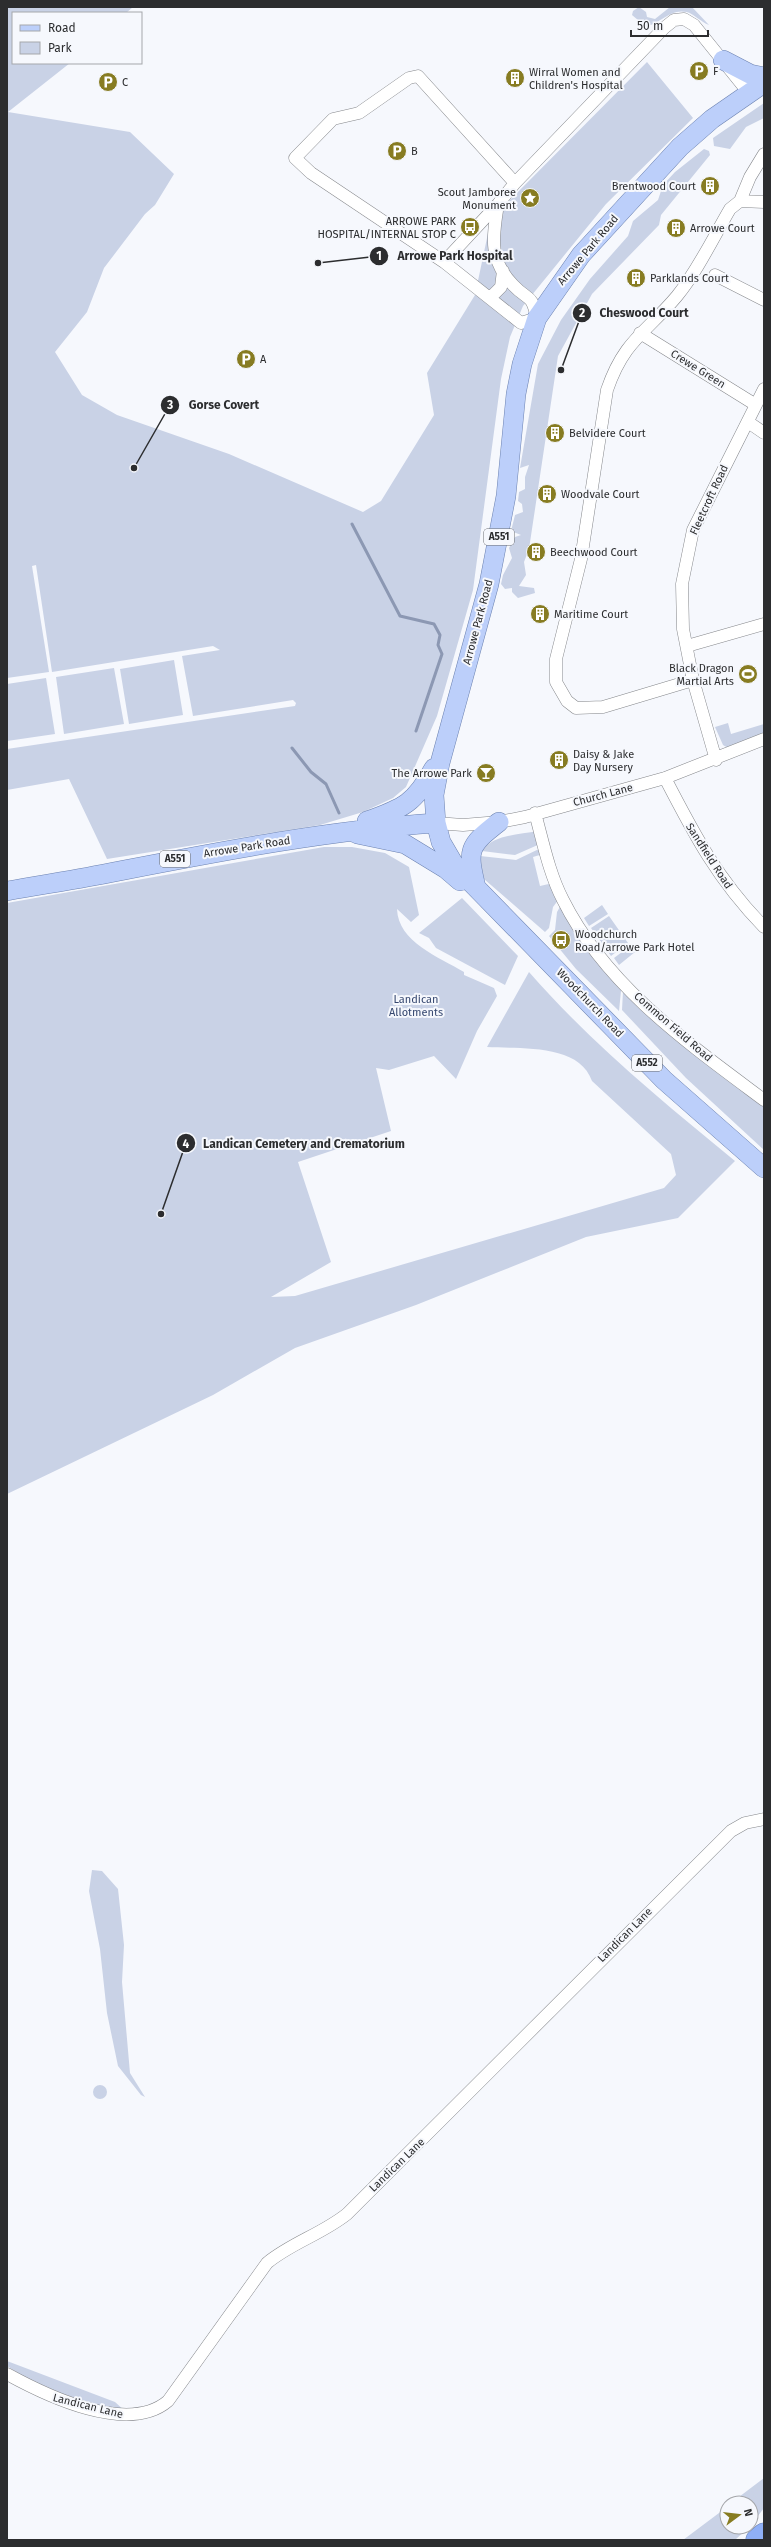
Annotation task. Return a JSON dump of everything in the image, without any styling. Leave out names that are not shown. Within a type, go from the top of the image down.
[{"type":"highway","points":[[757,2540],[764,2534]]},
{"type":"main road","points":[[723,60],[750,74],[764,77]]},
{"type":"main road","name":"Arrowe Park Road","points":[[7,891],[152,863],[344,831],[436,823],[434,795],[443,753],[489,584],[506,496],[516,394],[522,364],[537,318],[581,255],[632,197],[680,147],[712,119],[756,87]]},
{"type":"main road","points":[[344,831],[403,807],[421,791],[443,753]]},
{"type":"main road","points":[[476,887],[470,860],[472,848],[482,835],[499,822]]},
{"type":"main road","name":"Woodchurch Road","points":[[436,823],[441,842],[455,866],[664,1080],[764,1168]]},
{"type":"main road","points":[[344,831],[405,844],[446,869],[512,924]]},
{"type":"street","points":[[444,262],[498,204],[515,183],[647,44],[674,20],[684,20],[694,25],[723,60],[756,87]]},
{"type":"street","points":[[498,204],[492,241],[498,264],[513,285],[533,300],[537,318],[521,323],[491,297],[444,262],[311,173],[295,158],[332,119],[359,114],[409,78],[418,76],[515,183]]},
{"type":"street","points":[[693,680],[603,707],[590,709],[576,708],[568,701],[556,682],[556,659],[581,560],[607,390],[620,358],[640,333],[677,296],[730,209],[740,201],[750,177],[764,154]]},
{"type":"street","points":[[740,201],[764,202]]},
{"type":"street","points":[[491,297],[501,287],[503,270]]},
{"type":"street","points":[[715,275],[764,300]]},
{"type":"street","name":"Crewe Green","points":[[640,333],[756,405]]},
{"type":"street","name":"Fleetcroft Road","points":[[716,760],[693,680],[681,607],[682,584],[693,530],[764,389]]},
{"type":"street","points":[[748,422],[764,433]]},
{"type":"street","points":[[687,646],[764,624]]},
{"type":"street","name":"Church Lane","points":[[436,823],[458,825],[499,822],[665,778],[716,760],[764,740]]},
{"type":"street","name":"Sandfield Road","points":[[665,778],[685,819],[715,869],[764,927]]},
{"type":"street","name":"Common Field Road","points":[[534,813],[559,890],[585,937],[644,1004],[704,1055],[764,1100]]},
{"type":"street","name":"Landican Lane","points":[[7,2374],[44,2395],[104,2412],[130,2416],[152,2413],[161,2408],[168,2401],[267,2263],[281,2251],[331,2227],[347,2214],[730,1831],[745,1823],[764,1819]]},
{"type":"green space","points":[[7,7],[133,7],[127,12],[12,12],[12,64],[69,64],[8,112],[130,132],[174,174],[155,205],[145,214],[104,268],[87,312],[55,352],[82,395],[117,415],[229,454],[363,512],[381,501],[434,415],[427,373],[475,295],[491,219],[647,62],[693,118],[606,204],[523,306],[510,337],[501,379],[473,590],[437,716],[406,787],[393,798],[363,812],[320,825],[107,859],[69,779],[7,790],[7,749],[295,706],[296,703],[293,700],[193,716],[182,656],[220,650],[213,646],[52,672],[36,565],[32,566],[49,672],[7,678]]},
{"type":"green space","points":[[639,7],[646,12],[647,17],[655,19],[670,7],[692,7],[709,25],[690,13],[681,11],[670,14],[655,23],[645,26],[632,15],[633,11]]},
{"type":"green space","points":[[764,103],[764,118],[746,127],[730,149],[714,146],[713,138]]},
{"type":"green space","points":[[704,149],[709,151],[710,155],[661,215],[659,225],[592,294],[558,356],[529,549],[524,562],[526,575],[519,586],[534,588],[535,593],[518,598],[512,592],[512,588],[505,589],[501,584],[503,575],[512,558],[509,548],[515,537],[521,535],[511,531],[515,515],[523,512],[522,504],[518,501],[519,492],[525,489],[525,477],[529,465],[520,468],[538,364],[561,320],[590,279],[628,236],[633,221],[658,200],[663,185],[675,172]]},
{"type":"green space","points":[[174,660],[183,715],[129,724],[120,669]]},
{"type":"green space","points":[[114,668],[124,724],[64,734],[56,677]]},
{"type":"green space","points":[[46,678],[55,734],[7,741],[7,684]]},
{"type":"green space","points":[[728,723],[731,734],[764,724],[764,733],[728,748],[723,745],[715,727]]},
{"type":"green space","points":[[538,831],[540,844],[515,855],[482,851],[487,845],[500,838]]},
{"type":"green space","name":"Landican Allotments","points":[[324,847],[352,847],[385,853],[409,867],[419,915],[411,922],[397,909],[399,921],[404,931],[432,954],[464,972],[464,975],[494,988],[497,996],[477,1031],[456,1079],[434,1056],[389,1070],[376,1068],[391,1131],[298,1162],[331,1262],[271,1297],[295,1296],[664,1188],[676,1175],[671,1154],[592,1081],[585,1069],[575,1060],[562,1054],[547,1050],[487,1047],[529,972],[577,1023],[628,1071],[735,1161],[678,1218],[586,1237],[416,1305],[295,1348],[213,1395],[7,1494],[7,903]]},
{"type":"green space","points":[[541,848],[543,854],[533,857],[540,886],[553,883],[559,899],[553,907],[549,928],[545,932],[484,879],[479,867],[480,856],[516,860]]},
{"type":"green space","points":[[462,898],[518,956],[505,985],[436,948],[429,938],[419,933]]},
{"type":"green space","points":[[561,905],[623,989],[621,991],[619,1011],[576,969],[549,936],[555,930],[557,912]]},
{"type":"green space","points":[[602,905],[608,914],[589,926],[584,918]]},
{"type":"green space","points":[[609,916],[628,943],[611,956],[591,928]]},
{"type":"green space","points":[[630,946],[635,952],[619,965],[614,958]]},
{"type":"green space","points":[[623,991],[764,1104],[764,1150],[686,1078],[622,1010]]},
{"type":"green space","points":[[92,1870],[102,1871],[118,1889],[124,1945],[122,1982],[130,2073],[145,2097],[141,2095],[118,2066],[107,2013],[100,1949],[89,1891]]},
{"type":"green space","points":[[100,2085],[105,2087],[107,2092],[105,2097],[100,2099],[95,2097],[93,2092],[95,2087]]},
{"type":"green space","points":[[7,2361],[115,2402],[126,2412],[63,2396],[29,2380],[7,2366]]},
{"type":"green space","points":[[764,2478],[764,2508],[759,2515],[759,2495],[742,2495]]},
{"type":"green space","points":[[719,2513],[719,2535],[740,2535],[735,2540],[683,2540]]},
{"type":"waterway","points":[[352,524],[400,616],[434,624],[440,635],[438,645],[442,654],[416,731]]},
{"type":"waterway","points":[[292,748],[311,772],[326,784],[339,813]]},
{"type":"place","name":"F","points":[[699,71]]},
{"type":"place","name":"Wirral Women and Children's Hospital","points":[[515,78]]},
{"type":"place","name":"C","points":[[108,82]]},
{"type":"place","name":"B","points":[[397,151]]},
{"type":"place","name":"Brentwood Court","points":[[710,186]]},
{"type":"place","name":"Scout Jamboree Monument","points":[[530,198]]},
{"type":"place","name":"ARROWE PARK HOSPITAL/INTERNAL STOP C","points":[[470,227]]},
{"type":"place","name":"Arrowe Court","points":[[676,228]]},
{"type":"place","name":"Arrowe Park Hospital","points":[[318,263]]},
{"type":"place","name":"Parklands Court","points":[[636,278]]},
{"type":"place","name":"A","points":[[246,359]]},
{"type":"place","name":"Cheswood Court","points":[[561,370]]},
{"type":"place","name":"Belvidere Court","points":[[555,433]]},
{"type":"place","name":"Gorse Covert","points":[[134,468]]},
{"type":"place","name":"Woodvale Court","points":[[547,494]]},
{"type":"place","name":"Beechwood Court","points":[[536,552]]},
{"type":"place","name":"Maritime Court","points":[[540,614]]},
{"type":"place","name":"Black Dragon Martial Arts","points":[[748,674]]},
{"type":"place","name":"Daisy & Jake Day Nursery","points":[[559,760]]},
{"type":"place","name":"The Arrowe Park","points":[[486,773]]},
{"type":"place","name":"Woodchurch Road/arrowe Park Hotel","points":[[561,940]]},
{"type":"place","name":"Landican Cemetery and Crematorium","points":[[161,1214]]}]
